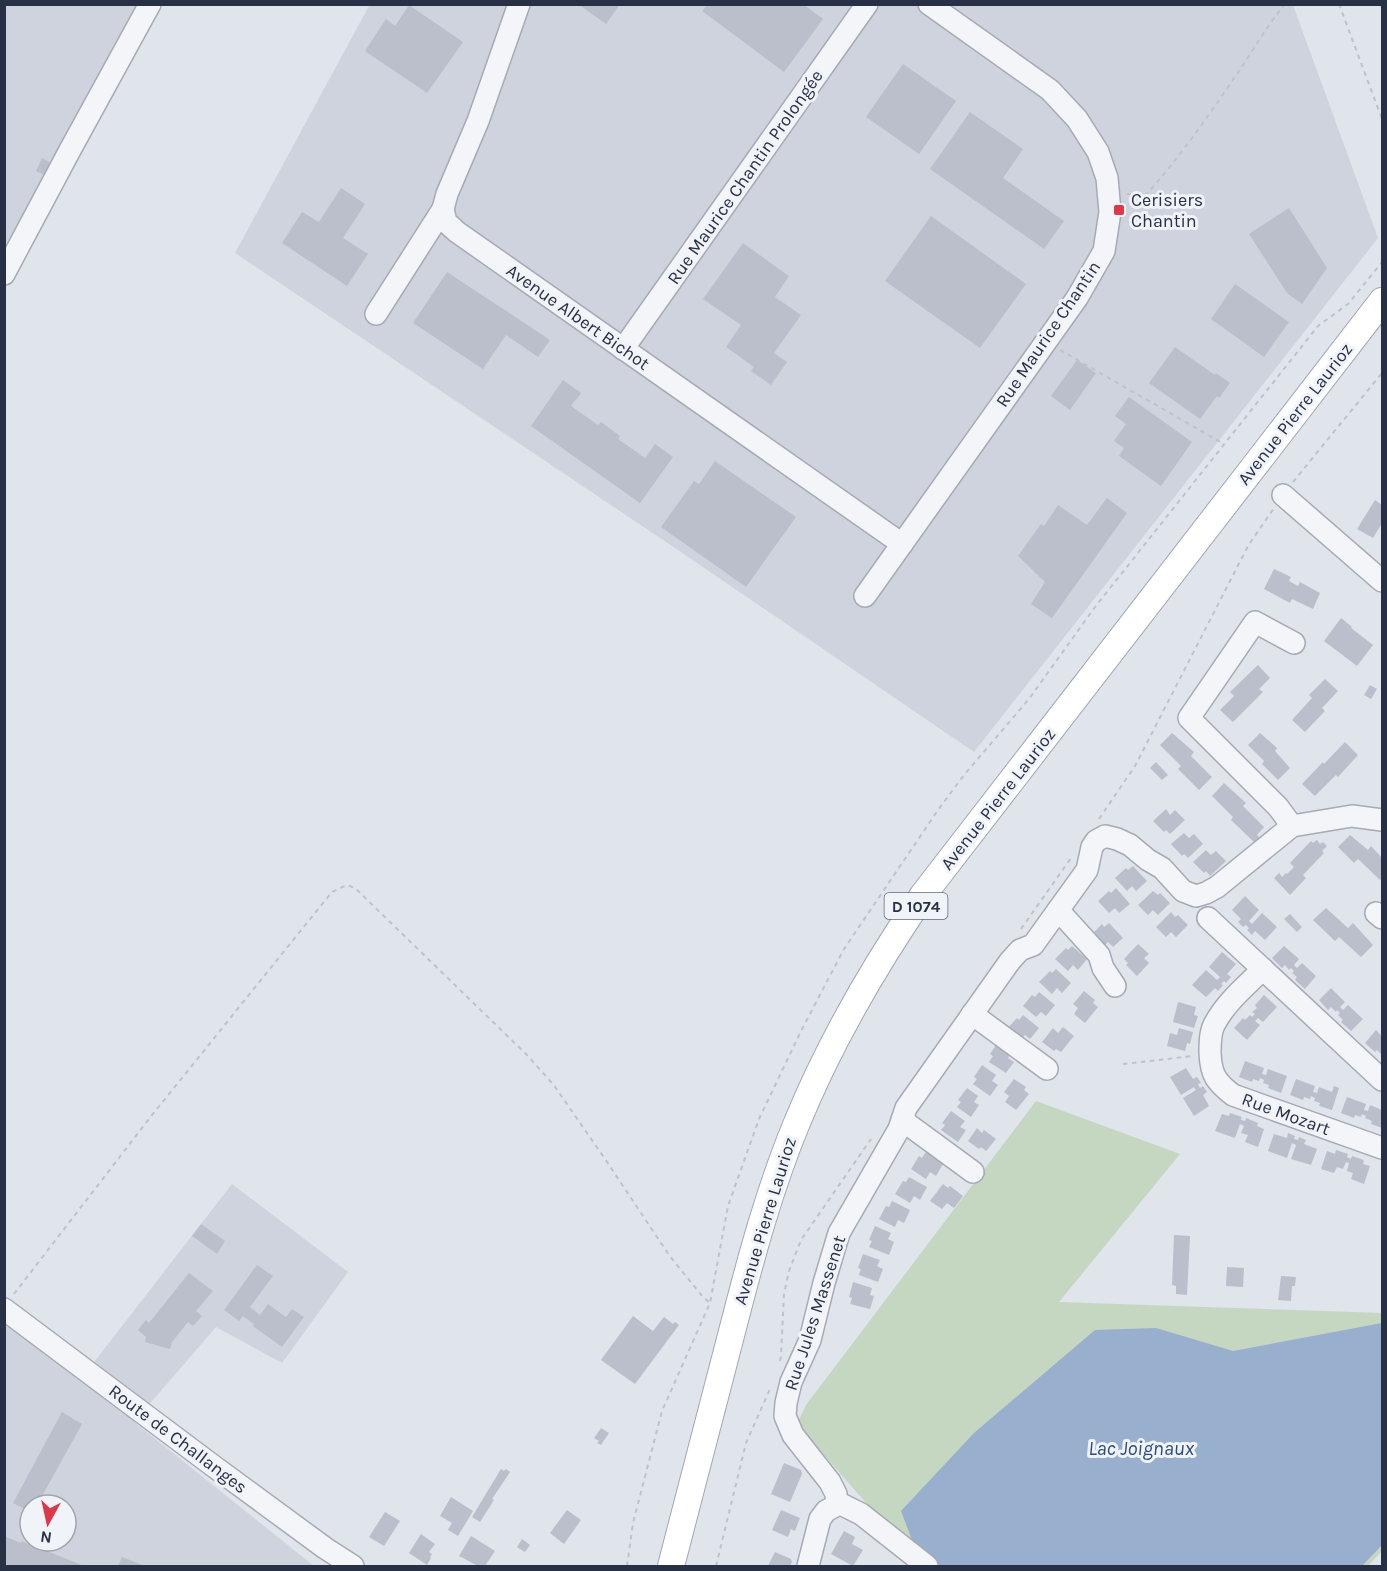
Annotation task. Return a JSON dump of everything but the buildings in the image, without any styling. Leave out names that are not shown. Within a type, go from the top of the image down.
[{"type":"main road","name":"Avenue Pierre Laurioz","points":[[671,1566],[750,1263],[769,1200],[789,1141],[812,1088],[855,1003],[888,947],[923,896],[1383,301]]},
{"type":"street","points":[[4,274],[150,4]]},
{"type":"street","points":[[376,314],[443,209],[447,194],[478,121],[519,4]]},
{"type":"street","name":"Rue Maurice Chantin Prolongée","points":[[623,349],[867,4]]},
{"type":"street","name":"Rue Maurice Chantin","points":[[865,596],[1077,298],[1104,251],[1110,212],[1107,178],[1098,152],[1077,119],[1050,90],[929,4]]},
{"type":"street","name":"Avenue Albert Bichot","points":[[443,209],[446,222],[457,232],[902,544]]},
{"type":"street","points":[[1283,495],[1383,581]]},
{"type":"street","points":[[1294,643],[1255,622],[1189,718],[1278,807],[1292,826],[1352,816],[1383,820]]},
{"type":"street","name":"Rue Jules Massenet","points":[[837,1505],[836,1494],[831,1482],[793,1435],[785,1416],[786,1403],[791,1382],[810,1340],[839,1233],[899,1129],[906,1108],[1010,961],[1020,950],[1033,945],[1087,870],[1092,847],[1096,841],[1106,836],[1117,838],[1130,845],[1148,860],[1162,867],[1184,891],[1196,896],[1217,887],[1292,826]]},
{"type":"street","points":[[1058,910],[1100,955],[1103,968],[1115,986]]},
{"type":"street","points":[[1208,918],[1383,1080]]},
{"type":"street","name":"Rue Mozart","points":[[1263,969],[1226,1008],[1213,1027],[1210,1043],[1211,1066],[1219,1084],[1233,1095],[1383,1148]]},
{"type":"street","points":[[972,1014],[1047,1069]]},
{"type":"street","points":[[902,1120],[973,1172]]},
{"type":"street","name":"Route de Challanges","points":[[8,1303],[212,1465],[353,1566]]},
{"type":"street","points":[[808,1566],[820,1519],[826,1511],[843,1504],[861,1514],[927,1566]]},
{"type":"path","points":[[1108,192],[1144,196],[1166,172],[1285,4]]},
{"type":"path","points":[[1339,4],[1383,119]]},
{"type":"path","points":[[1046,342],[1224,444],[1318,326],[1348,304],[1383,262]]},
{"type":"path","points":[[8,1303],[152,1115],[332,892],[347,885],[355,888],[526,1054],[553,1084],[669,1255],[710,1303]]},
{"type":"path","points":[[1123,1064],[1210,1054]]},
{"type":"shaded area","points":[[370,4],[1293,5],[1378,238],[974,752],[235,253]]},
{"type":"shaded area","points":[[5,5],[143,5],[5,257]]},
{"type":"shaded area","points":[[232,1184],[348,1272],[282,1363],[216,1327],[134,1422],[314,1566],[5,1566],[4,1325],[33,1340],[81,1379]]},
{"type":"green space","points":[[1036,1101],[1180,1154],[1059,1302],[1382,1313],[1382,1551],[1368,1566],[942,1566],[874,1512],[797,1424],[806,1405]]},
{"type":"water","name":"Lac Joignaux","points":[[1382,1323],[1382,1545],[1362,1566],[936,1566],[917,1553],[901,1511],[974,1433],[1095,1330],[1156,1328],[1233,1351]]},
{"type":"place","name":"Cerisiers Chantin","points":[[1119,210]]}]
